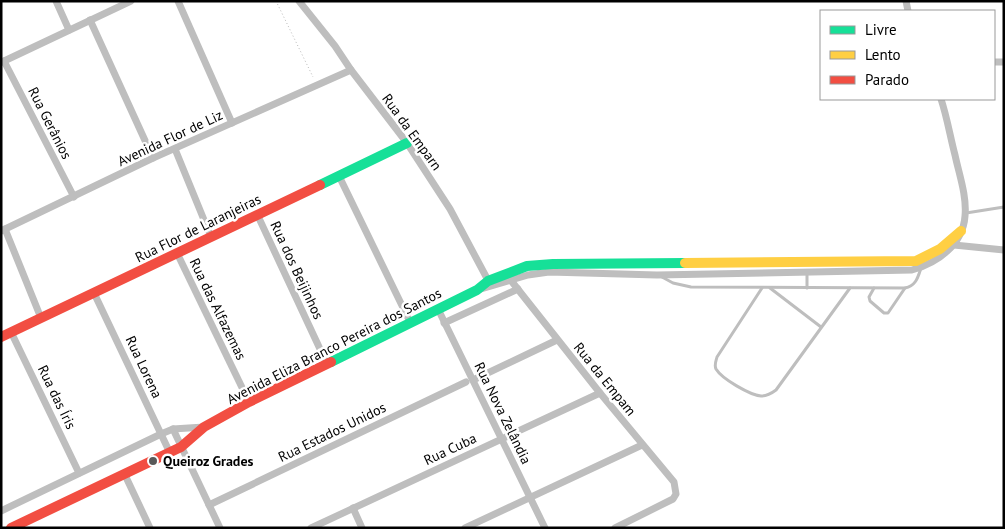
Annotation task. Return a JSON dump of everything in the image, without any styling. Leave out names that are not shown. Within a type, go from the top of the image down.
[{"type":"street","points":[[56,1],[69,30]]},
{"type":"street","points":[[2,62],[131,1]]},
{"type":"street","points":[[178,1],[232,123]]},
{"type":"street","name":"Rua da Emparn","points":[[299,1],[335,46],[350,70],[407,144],[450,209],[490,284]]},
{"type":"street","points":[[90,20],[153,158]]},
{"type":"street","name":"Rua Gerânios","points":[[2,62],[74,197]]},
{"type":"street","name":"Avenida Flor de Liz","points":[[3,230],[153,158],[350,70]]},
{"type":"street","points":[[508,276],[549,272],[657,275],[807,268],[912,270],[921,268],[936,261],[954,245],[966,213],[962,184],[941,100]]},
{"type":"street","name":"Rua Flor de Laranjeiras","points":[[1,337],[407,144]]},
{"type":"street","points":[[175,149],[211,237]]},
{"type":"street","points":[[339,176],[410,322]]},
{"type":"street","name":"Rua dos Beijinhos","points":[[257,214],[327,364]]},
{"type":"street","points":[[3,230],[42,318]]},
{"type":"street","name":"Avenida Eliza Branco Pereira dos Santos","points":[[11,528],[170,453],[181,447],[204,427],[249,402],[527,266],[553,264],[807,268],[916,260],[938,250],[961,230]]},
{"type":"street","points":[[954,245],[1004,250]]},
{"type":"street","name":"Rua das Alfazemas","points":[[178,253],[249,402]]},
{"type":"street","name":"Rua da Empam","points":[[508,276],[557,340],[674,482],[676,494],[668,502],[615,528]]},
{"type":"street","points":[[444,322],[518,289]]},
{"type":"street","name":"Rua Lorena","points":[[94,293],[170,453]]},
{"type":"street","name":"Rua Nova Zelândia","points":[[438,309],[469,381],[501,438],[545,528]]},
{"type":"street","name":"Rua das Íris","points":[[11,332],[79,473]]},
{"type":"street","name":"Rua Estados Unidos","points":[[209,505],[557,340]]},
{"type":"street","name":"Rua Cuba","points":[[311,528],[600,393]]},
{"type":"street","name":"Avenida Eliza Branco Pereira dos Santos","points":[[1,511],[172,429],[204,427]]},
{"type":"street","points":[[172,429],[220,528]]},
{"type":"street","points":[[465,528],[642,444]]},
{"type":"street","points":[[125,475],[150,528]]},
{"type":"street","points":[[352,508],[362,528]]},
{"type":"lane","points":[[966,213],[1004,207]]},
{"type":"lane","points":[[807,268],[807,288]]},
{"type":"lane","points":[[657,275],[673,283],[691,288],[905,288],[917,280],[921,268]]},
{"type":"lane","points":[[762,288],[717,357],[715,365],[717,370],[730,382],[760,396],[769,395],[776,390],[850,288]]},
{"type":"lane","points":[[769,288],[822,327]]},
{"type":"lane","points":[[874,288],[869,297],[870,301],[884,313],[888,313],[905,288]]},
{"type":"path","points":[[276,1],[317,86]]},
{"type":"traffic: fast","points":[[320,185],[407,143]]},
{"type":"traffic: fast","points":[[331,362],[477,290],[488,281],[527,266],[553,264],[685,263]]},
{"type":"traffic: slow","points":[[685,263],[916,261],[940,249],[961,231]]},
{"type":"traffic: jam","points":[[1,337],[320,185]]},
{"type":"traffic: jam","points":[[11,528],[181,447],[204,427],[249,402],[331,362]]},
{"type":"place","name":"Queiroz Grades","points":[[153,461]]}]
